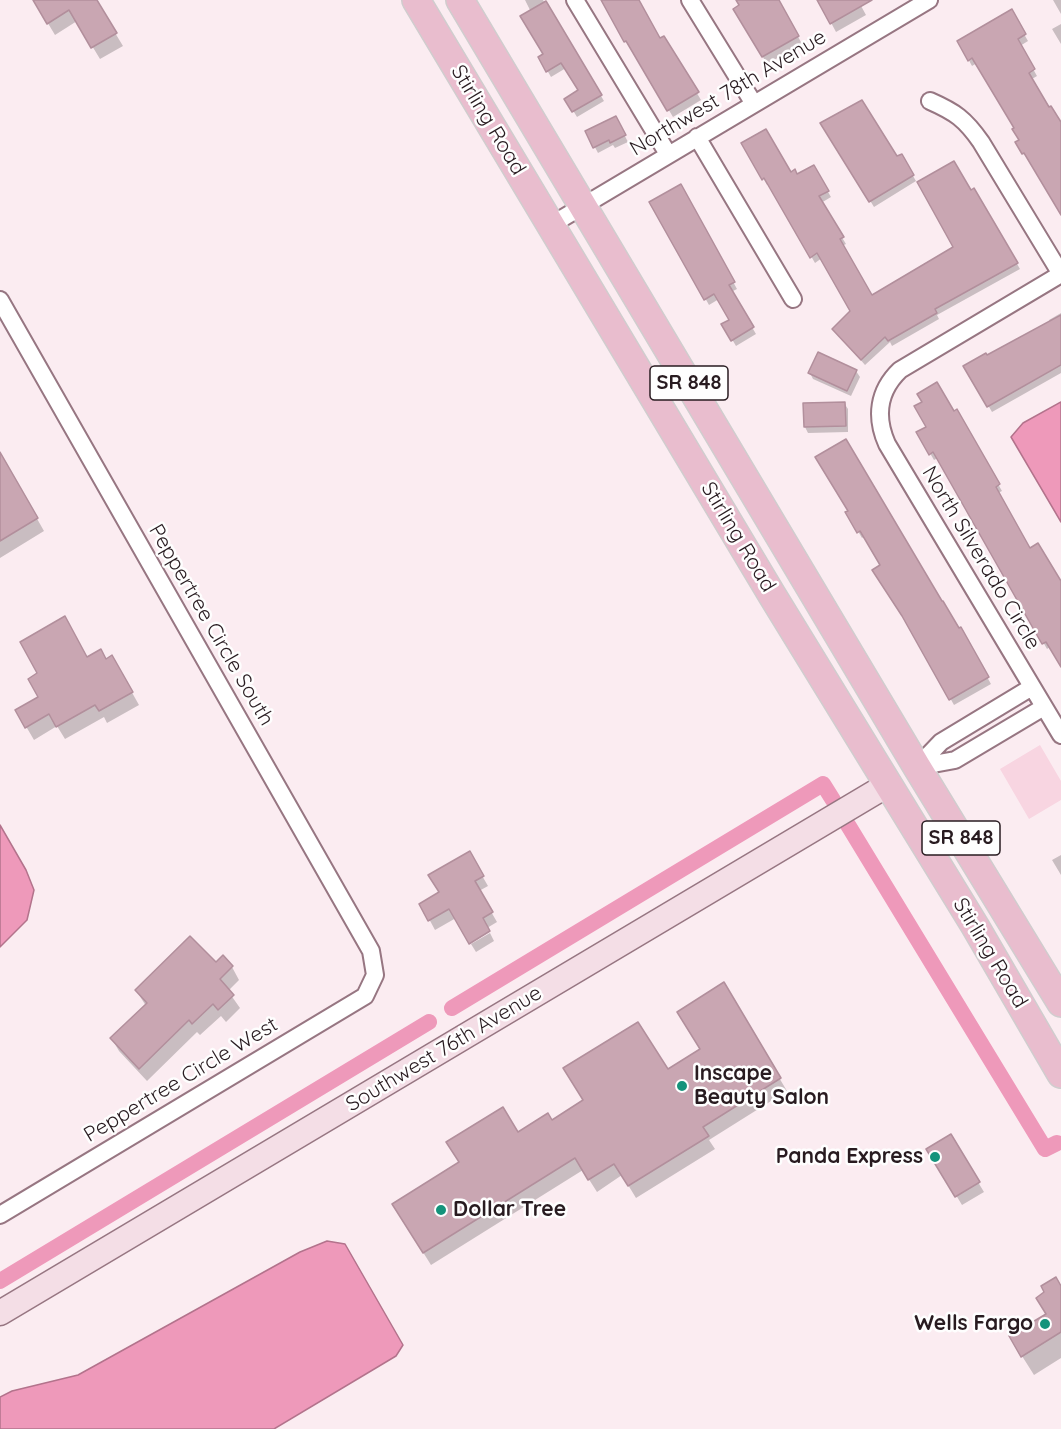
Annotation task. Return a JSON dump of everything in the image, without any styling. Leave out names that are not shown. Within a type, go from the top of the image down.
[{"type":"main road","name":"Stirling Road","points":[[416,0],[975,926],[1052,1046],[1061,1074]]},
{"type":"main road","name":"Stirling Road","points":[[460,0],[917,767],[1061,1004]]},
{"type":"main road","points":[[865,745],[894,763],[917,767]]},
{"type":"street","points":[[575,0],[668,154]]},
{"type":"street","points":[[690,0],[754,104]]},
{"type":"street","name":"Northwest 78th Avenue","points":[[551,225],[919,2]]},
{"type":"street","points":[[930,101],[956,113],[968,123],[1061,274]]},
{"type":"street","points":[[697,137],[793,299]]},
{"type":"street","name":"North Silverado Circle","points":[[1061,274],[908,364],[892,377],[882,399],[880,424],[887,444],[1061,735]]},
{"type":"street","name":"Peppertree Circle South","points":[[0,300],[371,951],[375,975]]},
{"type":"street","points":[[917,767],[940,742],[1032,687]]},
{"type":"street","points":[[917,767],[955,760],[1044,707]]},
{"type":"street","name":"Southwest 76th Avenue","points":[[0,1313],[889,784]]},
{"type":"street","name":"Peppertree Circle West","points":[[0,1215],[365,996],[375,975]]},
{"type":"shaded area","points":[[1061,402],[1061,522],[1011,437],[1023,423]]},
{"type":"shaded area","points":[[1040,745],[1061,781],[1061,800],[1029,819],[1000,769]]},
{"type":"shaded area","points":[[0,825],[26,870],[34,890],[27,920],[0,947]]},
{"type":"shaded area","points":[[327,1241],[345,1244],[403,1345],[396,1356],[274,1429],[0,1429],[0,1397],[12,1391],[78,1375],[300,1252]]},
{"type":"building","points":[[33,0],[97,0],[117,33],[91,48],[69,10],[47,24]]},
{"type":"building","points":[[601,0],[639,0],[660,38],[664,36],[699,92],[667,111]]},
{"type":"building","points":[[736,0],[779,0],[799,36],[762,57],[733,9],[739,5]]},
{"type":"building","points":[[817,0],[872,0],[830,24]]},
{"type":"building","points":[[546,1],[602,95],[572,112],[564,99],[578,90],[561,63],[546,72],[538,57],[543,54],[520,16]]},
{"type":"building","points":[[1012,9],[1026,34],[1018,39],[1035,69],[1029,73],[1049,107],[1051,106],[1061,122],[1061,215],[1015,142],[1019,140],[1012,129],[1014,128],[972,58],[968,61],[957,41]]},
{"type":"building","points":[[862,100],[897,156],[902,154],[914,175],[869,202],[820,123]]},
{"type":"building","points":[[616,116],[626,135],[593,148],[585,131]]},
{"type":"building","points":[[766,129],[791,172],[795,169],[797,174],[814,165],[829,191],[819,196],[844,237],[840,239],[872,295],[953,247],[917,182],[954,161],[971,190],[974,188],[1018,263],[935,309],[937,313],[888,341],[885,337],[861,360],[832,329],[850,311],[817,253],[810,258],[741,143]]},
{"type":"building","points":[[681,184],[735,282],[729,285],[754,327],[731,341],[721,324],[729,320],[714,294],[704,300],[649,202]]},
{"type":"building","points":[[1061,315],[1061,365],[987,407],[963,366]]},
{"type":"building","points":[[818,352],[857,370],[847,391],[808,373]]},
{"type":"building","points":[[937,382],[954,411],[957,409],[1000,484],[996,487],[1030,548],[1038,543],[1061,581],[1061,667],[1046,642],[1042,644],[933,452],[929,455],[916,432],[926,427],[914,406],[922,402],[917,394]]},
{"type":"building","points":[[845,402],[846,426],[804,427],[803,403]]},
{"type":"building","points":[[846,439],[989,677],[949,700],[902,616],[872,570],[880,565],[860,531],[857,533],[845,512],[848,511],[815,457]]},
{"type":"building","points":[[0,452],[38,518],[0,541]]},
{"type":"building","points":[[65,616],[87,657],[101,649],[106,659],[112,655],[133,692],[99,711],[95,705],[56,727],[49,714],[25,728],[15,710],[38,697],[28,679],[37,673],[20,642]]},
{"type":"building","points":[[470,851],[484,876],[475,881],[493,912],[483,918],[490,931],[469,944],[449,909],[428,921],[419,904],[439,892],[428,875]]},
{"type":"building","points":[[190,936],[216,962],[223,955],[233,966],[220,979],[234,995],[218,1010],[213,1004],[192,1024],[189,1020],[139,1069],[110,1038],[147,1003],[135,990]]},
{"type":"building","points":[[724,982],[781,1078],[703,1127],[709,1136],[628,1186],[614,1164],[588,1180],[575,1158],[423,1253],[392,1204],[459,1162],[446,1142],[503,1107],[518,1132],[548,1113],[552,1120],[583,1100],[563,1068],[638,1022],[668,1069],[700,1049],[677,1012]]},
{"type":"building","points":[[951,1134],[980,1182],[955,1197],[926,1149]]},
{"type":"building","name":"Wells Fargo","points":[[1056,1277],[1061,1286],[1061,1332],[1021,1357],[1009,1336],[1046,1314],[1036,1298],[1044,1292],[1041,1286]]},
{"type":"waterway","points":[[452,1008],[823,784],[833,800]]},
{"type":"waterway","points":[[848,825],[1045,1149],[1057,1143]]},
{"type":"waterway","points":[[0,1281],[429,1022]]},
{"type":"place","name":"Inscape Beauty Salon","points":[[682,1086]]},
{"type":"place","name":"Panda Express","points":[[935,1157]]},
{"type":"place","name":"Dollar Tree","points":[[441,1210]]},
{"type":"place","name":"Wells Fargo","points":[[1045,1324]]}]
